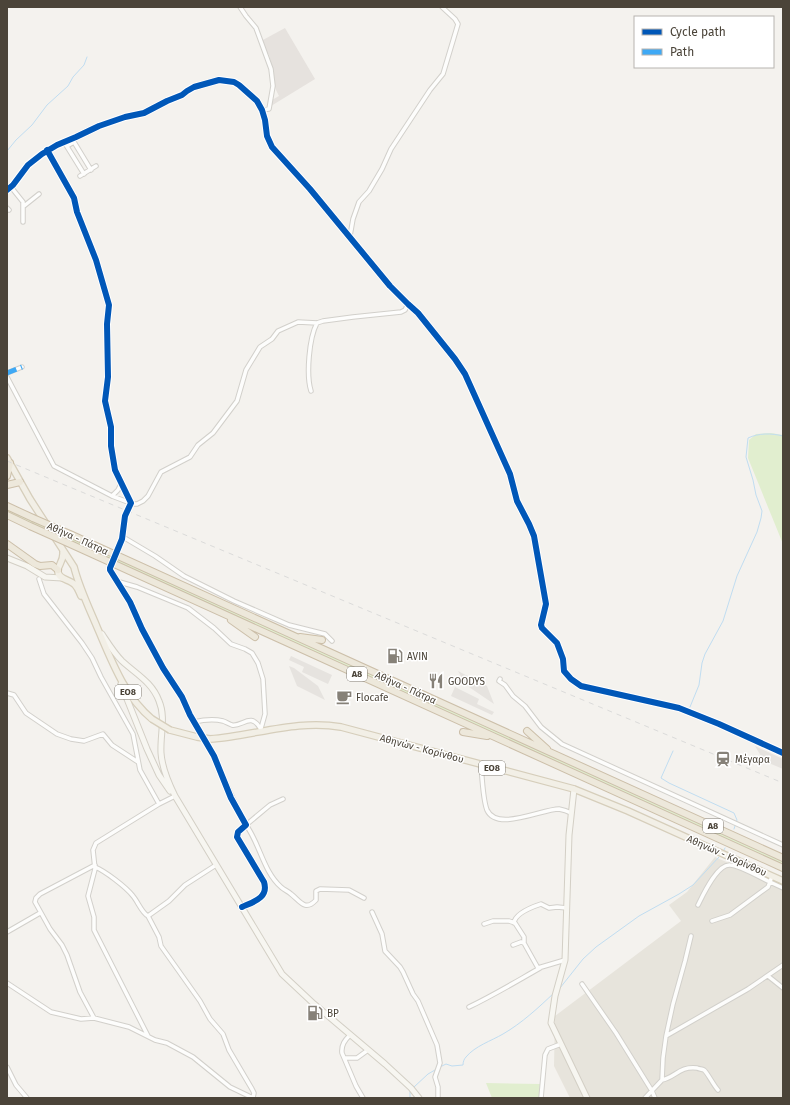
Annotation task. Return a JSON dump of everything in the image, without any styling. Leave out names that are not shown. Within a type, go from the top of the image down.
[{"type":"highway","points":[[7,476],[8,461]]},
{"type":"highway","points":[[7,485],[20,482]]},
{"type":"highway","name":"Αθήνα - Πάτρα","points":[[7,506],[783,858]]},
{"type":"highway","name":"Αθήνα - Πάτρα","points":[[7,515],[783,868]]},
{"type":"highway","points":[[7,544],[35,564],[40,566],[52,565],[59,569]]},
{"type":"highway","points":[[218,611],[255,637]]},
{"type":"highway","points":[[293,636],[322,640]]},
{"type":"highway","points":[[527,731],[553,754]]},
{"type":"highway","points":[[463,732],[495,737]]},
{"type":"main road","name":"Αθηνών - Κορίνθου","points":[[8,461],[70,563],[74,567],[88,606],[156,769],[166,786],[175,796]]},
{"type":"main road","points":[[50,578],[56,576],[63,558],[63,551]]},
{"type":"main road","points":[[7,558],[23,564],[50,578],[64,579],[72,577],[75,572]]},
{"type":"main road","points":[[59,569],[65,562],[70,563]]},
{"type":"main road","name":"Αθηνών - Κορίνθου","points":[[59,569],[64,579],[75,585],[88,606]]},
{"type":"main road","name":"Αθηνών - Κορίνθου","points":[[98,628],[117,655],[149,684],[158,698],[163,716],[161,746],[162,760],[166,775],[175,796],[282,974],[314,1004],[402,1079],[419,1098]]},
{"type":"main road","name":"Αθηνών - Κορίνθου","points":[[112,661],[131,697],[140,708],[152,719],[170,730],[197,737],[223,738],[260,730],[312,725],[332,725],[574,789],[628,811],[783,881]]},
{"type":"main road","points":[[574,789],[571,814],[565,960],[555,996],[551,1023],[587,1098]]},
{"type":"street","points":[[240,7],[256,28],[271,69],[273,86],[269,109],[265,120]]},
{"type":"street","points":[[350,236],[353,219],[359,202],[367,194],[382,169],[391,149],[445,70],[458,24],[455,19],[442,7]]},
{"type":"street","points":[[65,144],[98,126],[125,117],[144,113],[182,95],[191,88],[219,80],[229,81],[239,85],[256,99],[262,110],[267,136],[272,147],[310,189],[376,269],[418,313],[460,366],[473,392],[492,438],[510,474],[517,501],[530,524],[534,536],[546,604],[541,625],[557,643],[563,659],[564,672],[566,675],[581,686],[683,709],[783,753]]},
{"type":"street","points":[[262,110],[269,109]]},
{"type":"street","points":[[23,222],[23,200],[9,189],[28,165],[47,150],[74,142],[91,170]]},
{"type":"street","points":[[65,144],[82,175],[96,166]]},
{"type":"street","points":[[47,150],[74,198],[75,207],[96,260],[108,305],[108,377],[105,401],[111,427],[113,459],[116,474],[130,505]]},
{"type":"street","points":[[24,206],[39,194]]},
{"type":"street","points":[[7,377],[54,466],[130,505],[137,504],[143,501],[150,493],[161,472],[190,457],[198,445],[213,433],[237,401],[246,370],[261,346],[272,339],[278,331],[290,325],[301,322],[317,323],[353,317],[401,312],[405,310],[408,304]]},
{"type":"street","points":[[311,391],[309,383],[309,368],[313,335],[317,323]]},
{"type":"street","points":[[7,373],[22,367]]},
{"type":"street","points":[[112,496],[121,484]]},
{"type":"street","points":[[120,546],[125,516]]},
{"type":"street","points":[[122,537],[155,556],[184,576],[234,601],[289,625],[325,634],[332,641]]},
{"type":"street","points":[[110,568],[116,581],[130,602],[163,668],[174,687],[181,695],[187,710],[199,730]]},
{"type":"street","points":[[39,580],[44,594],[82,643],[114,698],[133,734],[142,775],[159,804]]},
{"type":"street","points":[[116,581],[137,587],[188,608],[232,644],[252,653],[258,663],[263,679],[265,716],[260,730]]},
{"type":"street","points":[[500,679],[499,681],[505,685],[525,706],[541,727],[562,744],[783,845]]},
{"type":"street","points":[[7,693],[14,695],[26,713],[57,734],[71,739],[84,741],[103,734],[114,747],[138,762]]},
{"type":"street","points":[[194,722],[221,721],[232,725],[248,720],[256,722],[260,730]]},
{"type":"street","points":[[207,744],[220,769],[231,798],[274,879],[281,887],[303,904],[310,906],[316,900],[316,891],[320,889],[349,890],[364,898]]},
{"type":"street","points":[[481,765],[486,808],[493,817],[500,820],[509,820],[556,810],[564,810],[571,814]]},
{"type":"street","points":[[148,1036],[94,930],[94,917],[88,896],[95,866],[93,850],[96,843],[159,804],[175,796]]},
{"type":"street","points":[[242,907],[261,898],[266,888],[237,836],[238,832],[270,805],[283,799]]},
{"type":"street","points":[[148,916],[165,904],[185,885],[216,865]]},
{"type":"street","points":[[698,905],[717,872],[725,866],[732,865],[783,888]]},
{"type":"street","points":[[94,1018],[80,992],[68,955],[40,913],[35,902],[38,896],[95,866]]},
{"type":"street","points":[[7,983],[51,1012],[81,1018],[94,1018],[132,1028],[155,1040],[164,1042],[183,1051],[230,1087],[253,1098],[254,1093],[229,1050],[223,1034],[212,1023],[200,1001],[161,946],[159,937],[148,916],[128,890],[95,866]]},
{"type":"street","points":[[712,921],[730,915],[768,887],[772,876]]},
{"type":"street","points":[[514,923],[515,918],[522,912],[541,904],[549,908],[567,908]]},
{"type":"street","points":[[372,912],[382,934],[385,951],[403,972],[412,994],[418,1001],[437,1045],[440,1063],[435,1077],[438,1087],[438,1098]]},
{"type":"street","points":[[7,932],[40,913]]},
{"type":"street","points":[[484,924],[493,921],[509,921],[514,923],[524,937],[524,943],[536,966],[540,968]]},
{"type":"street","points":[[662,1080],[666,1036],[691,936]]},
{"type":"street","points":[[513,945],[521,942],[524,943]]},
{"type":"street","points":[[469,1007],[488,998],[502,988],[540,968],[565,960]]},
{"type":"street","points":[[666,1036],[727,1002],[768,976],[783,964]]},
{"type":"street","points":[[768,976],[783,988]]},
{"type":"street","points":[[582,984],[616,1033],[655,1098]]},
{"type":"street","points":[[350,1035],[345,1040],[342,1048],[356,1086],[363,1098]]},
{"type":"street","points":[[541,1098],[545,1054],[548,1049],[561,1044]]},
{"type":"street","points":[[345,1058],[357,1058],[368,1050]]},
{"type":"street","points":[[7,1067],[16,1085],[27,1098]]},
{"type":"street","points":[[645,1098],[662,1080],[689,1068],[700,1069],[706,1072],[718,1090]]},
{"type":"shaded area","points":[[285,28],[315,79],[271,106],[272,100],[279,96],[273,79],[274,73],[269,55],[261,41]]},
{"type":"shaded area","points":[[291,656],[332,675],[328,684],[302,672],[304,667],[289,660]]},
{"type":"shaded area","points":[[289,666],[318,686],[325,700],[297,686]]},
{"type":"shaded area","points":[[458,671],[487,686],[494,704],[466,685]]},
{"type":"shaded area","points":[[455,687],[479,699],[477,704],[494,712],[492,715],[451,696]]},
{"type":"shaded area","points":[[755,746],[783,759],[783,769],[764,761]]},
{"type":"shaded area","points":[[715,857],[783,887],[783,1098],[570,1098],[554,1066],[555,1016],[681,921],[669,905],[687,892]]},
{"type":"green space","points":[[771,433],[783,435],[783,544],[748,458],[749,440],[756,434]]},
{"type":"green space","points":[[7,509],[783,862],[783,864],[14,515],[7,511]]},
{"type":"green space","points":[[486,1083],[540,1084],[539,1098],[492,1098]]},
{"type":"waterway","points":[[7,151],[32,125],[47,105],[68,86],[73,77],[84,65],[87,57]]},
{"type":"waterway","points":[[690,707],[699,685],[702,663],[705,654],[723,621],[737,576],[757,532],[761,518],[762,511],[756,495],[746,457],[748,438],[765,434],[783,436]]},
{"type":"waterway","points":[[673,751],[661,778],[734,813],[737,820],[734,829]]},
{"type":"waterway","points":[[560,988],[583,959],[596,947],[639,916],[693,885],[719,857]]},
{"type":"waterway","points":[[440,1067],[446,1064],[452,1066],[463,1065],[465,1058],[470,1053],[517,1025],[554,993]]},
{"type":"waterway","points":[[414,1087],[428,1074],[435,1070]]},
{"type":"waterway","points":[[410,1092],[410,1098]]},
{"type":"tunnel","points":[[125,516],[129,507]]},
{"type":"tunnel","points":[[110,568],[120,546]]},
{"type":"tunnel","points":[[199,730],[207,744]]},
{"type":"railway","points":[[7,461],[783,783]]},
{"type":"marked path","points":[[7,373],[22,367]]},
{"type":"cycle path","points":[[7,190],[13,185],[28,165],[57,145],[99,126],[125,117],[144,113],[182,95],[194,87],[219,80],[234,82],[239,85],[257,101],[262,110],[267,136],[272,147],[310,189],[390,286],[418,313],[455,359],[465,374],[510,474],[517,501],[534,536],[546,604],[541,625],[542,628],[557,643],[563,659],[564,671],[571,679],[581,686],[679,708],[719,724],[783,753]]},
{"type":"cycle path","points":[[47,150],[74,198],[77,212],[96,260],[109,305],[107,324],[108,377],[105,401],[111,427],[111,446],[115,470],[131,503],[125,516],[122,539],[110,570],[130,602],[142,629],[163,668],[182,697],[190,715],[214,756],[231,798],[246,825],[238,832],[237,837],[264,882],[265,887],[264,892],[259,899],[242,907]]},
{"type":"place","name":"AVIN","points":[[395,656]]},
{"type":"place","name":"GOODYS","points":[[436,681]]},
{"type":"place","name":"Flocafe","points":[[344,697]]},
{"type":"place","name":"Μέγαρα","points":[[723,759]]},
{"type":"place","name":"BP","points":[[315,1013]]}]
